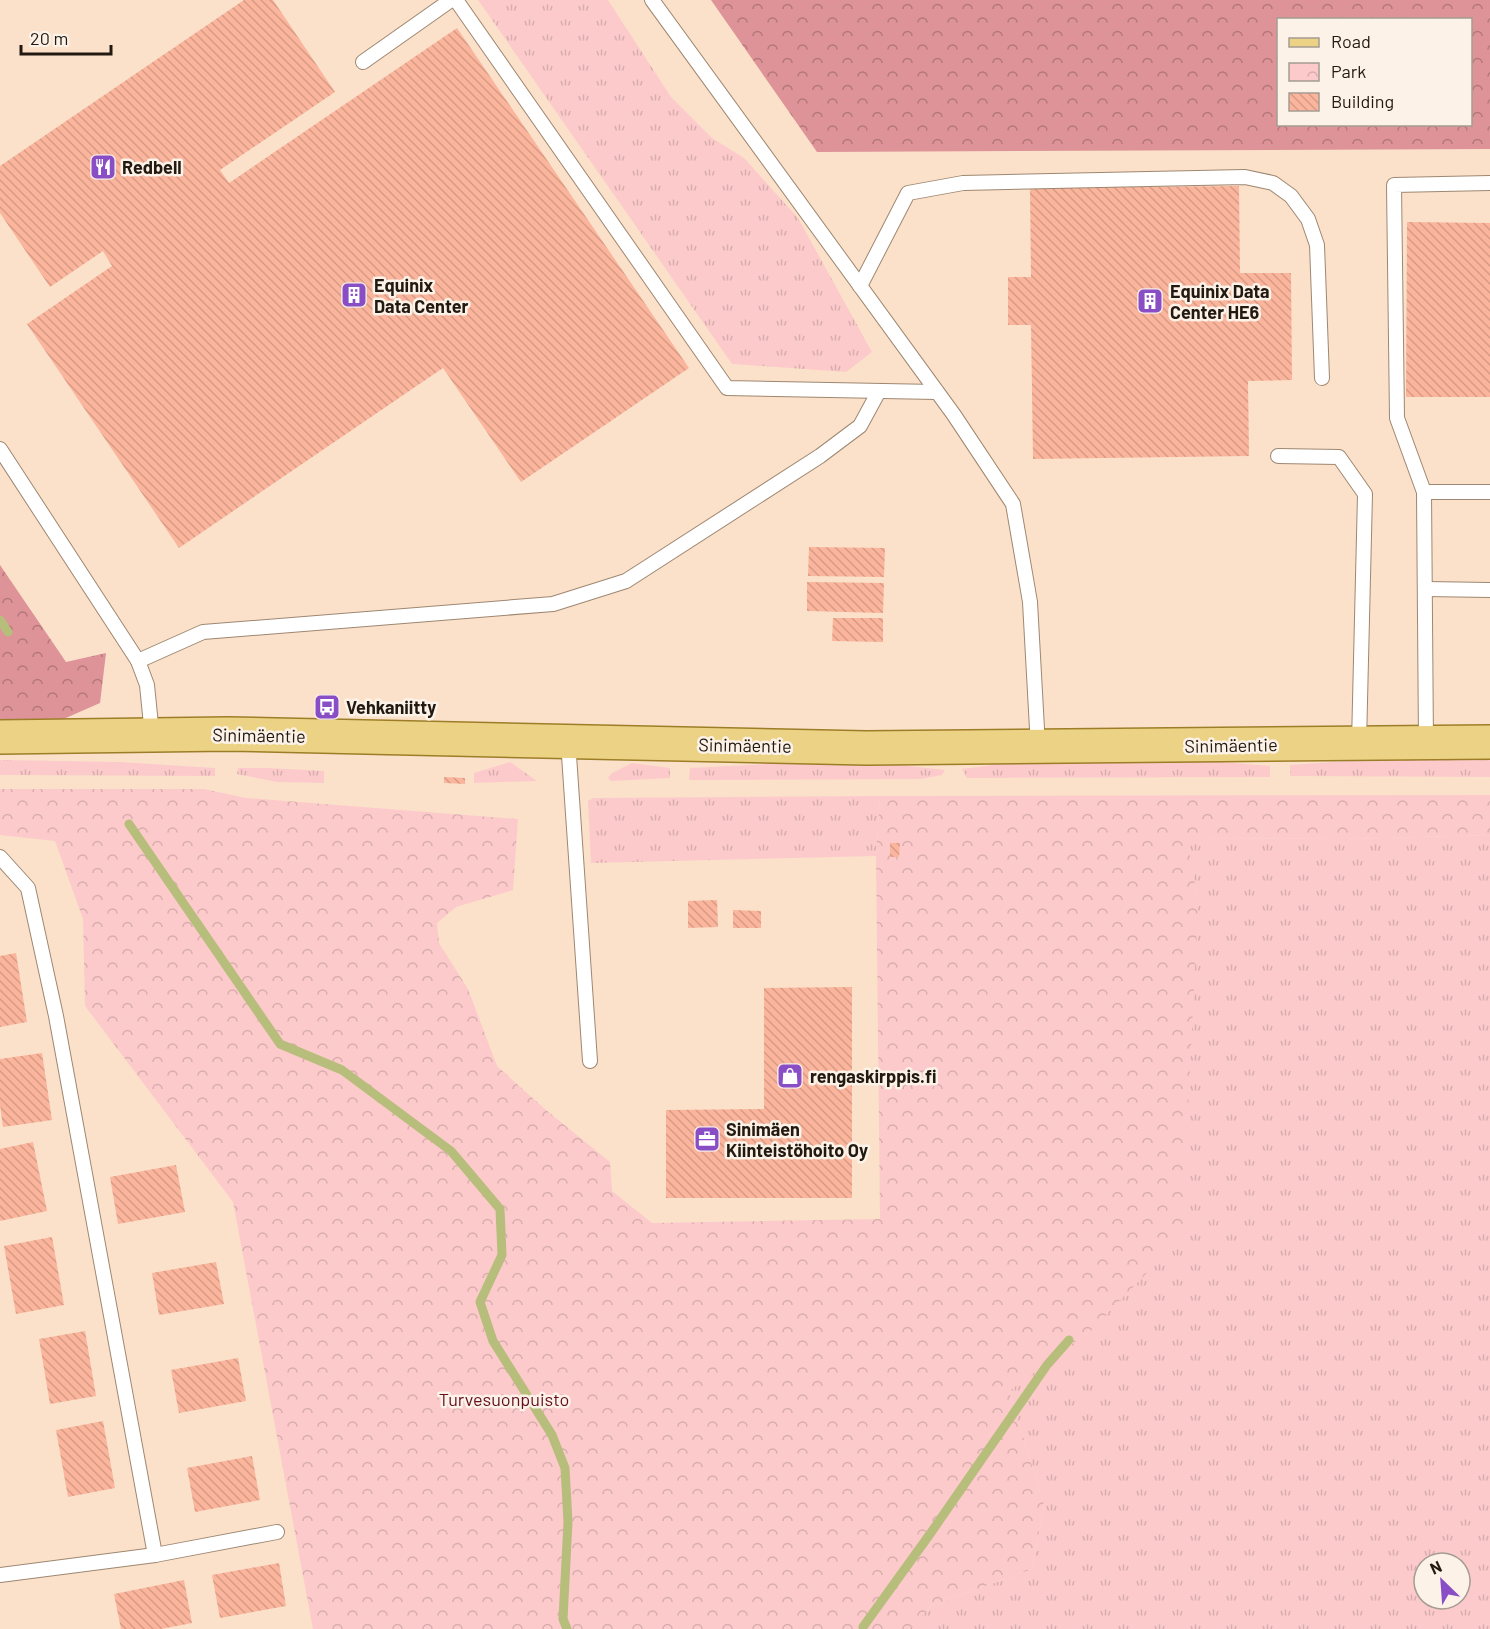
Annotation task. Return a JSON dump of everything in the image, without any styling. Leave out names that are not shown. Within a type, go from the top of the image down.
[{"type":"main road","name":"Sinimäentie","points":[[0,737],[239,734],[866,748],[1490,742]]},
{"type":"lane","points":[[363,62],[451,0]]},
{"type":"lane","points":[[456,0],[727,388],[937,392]]},
{"type":"lane","points":[[652,0],[937,392],[1013,504],[1030,602],[1038,747]]},
{"type":"lane","points":[[860,286],[908,193],[963,183],[1245,177],[1273,183],[1291,196],[1308,219],[1317,245],[1322,378]]},
{"type":"lane","points":[[1426,743],[1424,492],[1397,418],[1394,185],[1490,183]]},
{"type":"lane","points":[[138,661],[203,632],[553,604],[626,581],[820,456],[860,426],[879,391]]},
{"type":"lane","points":[[0,449],[138,661],[147,686],[152,735]]},
{"type":"lane","points":[[1278,456],[1340,457],[1365,494],[1359,743]]},
{"type":"lane","points":[[1424,492],[1490,492]]},
{"type":"lane","points":[[1425,589],[1490,590]]},
{"type":"lane","points":[[568,741],[590,1061]]},
{"type":"lane","points":[[0,857],[28,888],[58,1028],[155,1555]]},
{"type":"lane","points":[[0,1575],[155,1555],[277,1532]]},
{"type":"green space","points":[[478,0],[608,0],[671,97],[712,138],[744,158],[798,218],[872,352],[846,372],[732,364]]},
{"type":"green space","points":[[711,0],[1490,0],[1490,149],[817,152]]},
{"type":"green space","points":[[0,565],[66,662],[106,653],[100,703],[59,721],[0,721]]},
{"type":"green space","points":[[1153,756],[1270,766],[1270,777],[967,778],[962,769],[1047,758]]},
{"type":"green space","points":[[1402,757],[1490,757],[1490,777],[1290,776],[1290,765]]},
{"type":"green space","points":[[0,760],[120,762],[215,768],[215,776],[0,775]]},
{"type":"green space","points":[[510,762],[537,781],[474,783],[474,773]]},
{"type":"green space","points":[[809,762],[873,762],[945,770],[942,775],[921,779],[689,780],[690,768]]},
{"type":"green space","points":[[632,763],[670,768],[670,778],[611,781],[608,778],[612,773]]},
{"type":"green space","points":[[238,768],[324,771],[324,783],[277,782],[237,774]]},
{"type":"green space","name":"Turvesuonpuisto","points":[[0,789],[204,789],[246,798],[518,819],[513,890],[456,907],[437,923],[439,943],[468,989],[497,1066],[546,1110],[610,1162],[612,1191],[652,1223],[880,1219],[876,856],[880,796],[1490,795],[1490,835],[1349,839],[1187,838],[1198,903],[1182,1237],[1090,1331],[1009,1391],[1044,1505],[1032,1569],[931,1606],[909,1629],[313,1629],[233,1202],[85,1006],[83,919],[55,841],[0,835]]},
{"type":"green space","points":[[880,796],[876,856],[591,863],[588,801],[593,798]]},
{"type":"green space","points":[[1490,835],[1490,1629],[909,1629],[931,1606],[1032,1569],[1044,1505],[1009,1391],[1090,1331],[1198,903],[1186,838],[1349,839]]},
{"type":"building","name":"Equinix Data Center","points":[[244,0],[273,0],[335,92],[220,170],[229,183],[457,28],[689,368],[521,482],[443,368],[179,548],[27,324],[112,266],[103,251],[50,287],[0,213],[0,166]]},
{"type":"building","name":"Equinix Data Center HE6","points":[[1239,186],[1240,273],[1291,273],[1292,380],[1248,381],[1249,456],[1033,459],[1031,325],[1008,325],[1008,277],[1031,277],[1030,188]]},
{"type":"building","points":[[1407,222],[1490,223],[1490,397],[1406,397]]},
{"type":"building","points":[[809,547],[885,548],[884,577],[808,576]]},
{"type":"building","points":[[807,582],[884,583],[883,613],[807,611]]},
{"type":"building","points":[[833,618],[883,618],[883,642],[832,641]]},
{"type":"building","points":[[444,777],[465,778],[465,784],[444,783]]},
{"type":"building","points":[[890,843],[900,843],[899,857],[890,857]]},
{"type":"building","points":[[717,900],[718,927],[688,928],[688,901]]},
{"type":"building","points":[[733,910],[761,911],[761,928],[733,928]]},
{"type":"building","points":[[16,953],[27,1022],[0,1027],[0,956]]},
{"type":"building","points":[[852,987],[852,1198],[666,1198],[666,1110],[764,1109],[764,988]]},
{"type":"building","points":[[42,1053],[52,1120],[3,1127],[0,1105],[0,1059]]},
{"type":"building","points":[[33,1142],[47,1211],[0,1221],[0,1149]]},
{"type":"building","points":[[176,1165],[185,1212],[118,1224],[110,1177]]},
{"type":"building","points":[[52,1237],[64,1305],[16,1314],[4,1246]]},
{"type":"building","points":[[216,1262],[224,1304],[159,1315],[152,1273]]},
{"type":"building","points":[[85,1331],[96,1396],[50,1404],[39,1339]]},
{"type":"building","points":[[238,1358],[246,1401],[179,1413],[171,1370]]},
{"type":"building","points":[[103,1421],[115,1488],[68,1497],[56,1430]]},
{"type":"building","points":[[252,1456],[260,1500],[195,1512],[187,1468]]},
{"type":"building","points":[[279,1563],[286,1606],[220,1618],[212,1575]]},
{"type":"building","points":[[184,1580],[192,1623],[161,1629],[121,1629],[114,1594]]},
{"type":"waterway","points":[[0,620],[8,632]]},
{"type":"waterway","points":[[129,824],[280,1044],[342,1070],[451,1151],[500,1209],[502,1255],[480,1302],[493,1341],[552,1435],[565,1468],[568,1522],[563,1619],[567,1629]]},
{"type":"waterway","points":[[863,1627],[1047,1365],[1069,1340]]},
{"type":"place","name":"Redbell","points":[[103,167]]},
{"type":"place","name":"Equinix Data Center","points":[[354,295]]},
{"type":"place","name":"Equinix Data Center HE6","points":[[1150,301]]},
{"type":"place","name":"Vehkaniitty","points":[[327,707]]},
{"type":"place","name":"rengaskirppis.fi","points":[[790,1076]]},
{"type":"place","name":"Sinimäen Kiinteistöhoito Oy","points":[[707,1139]]}]
